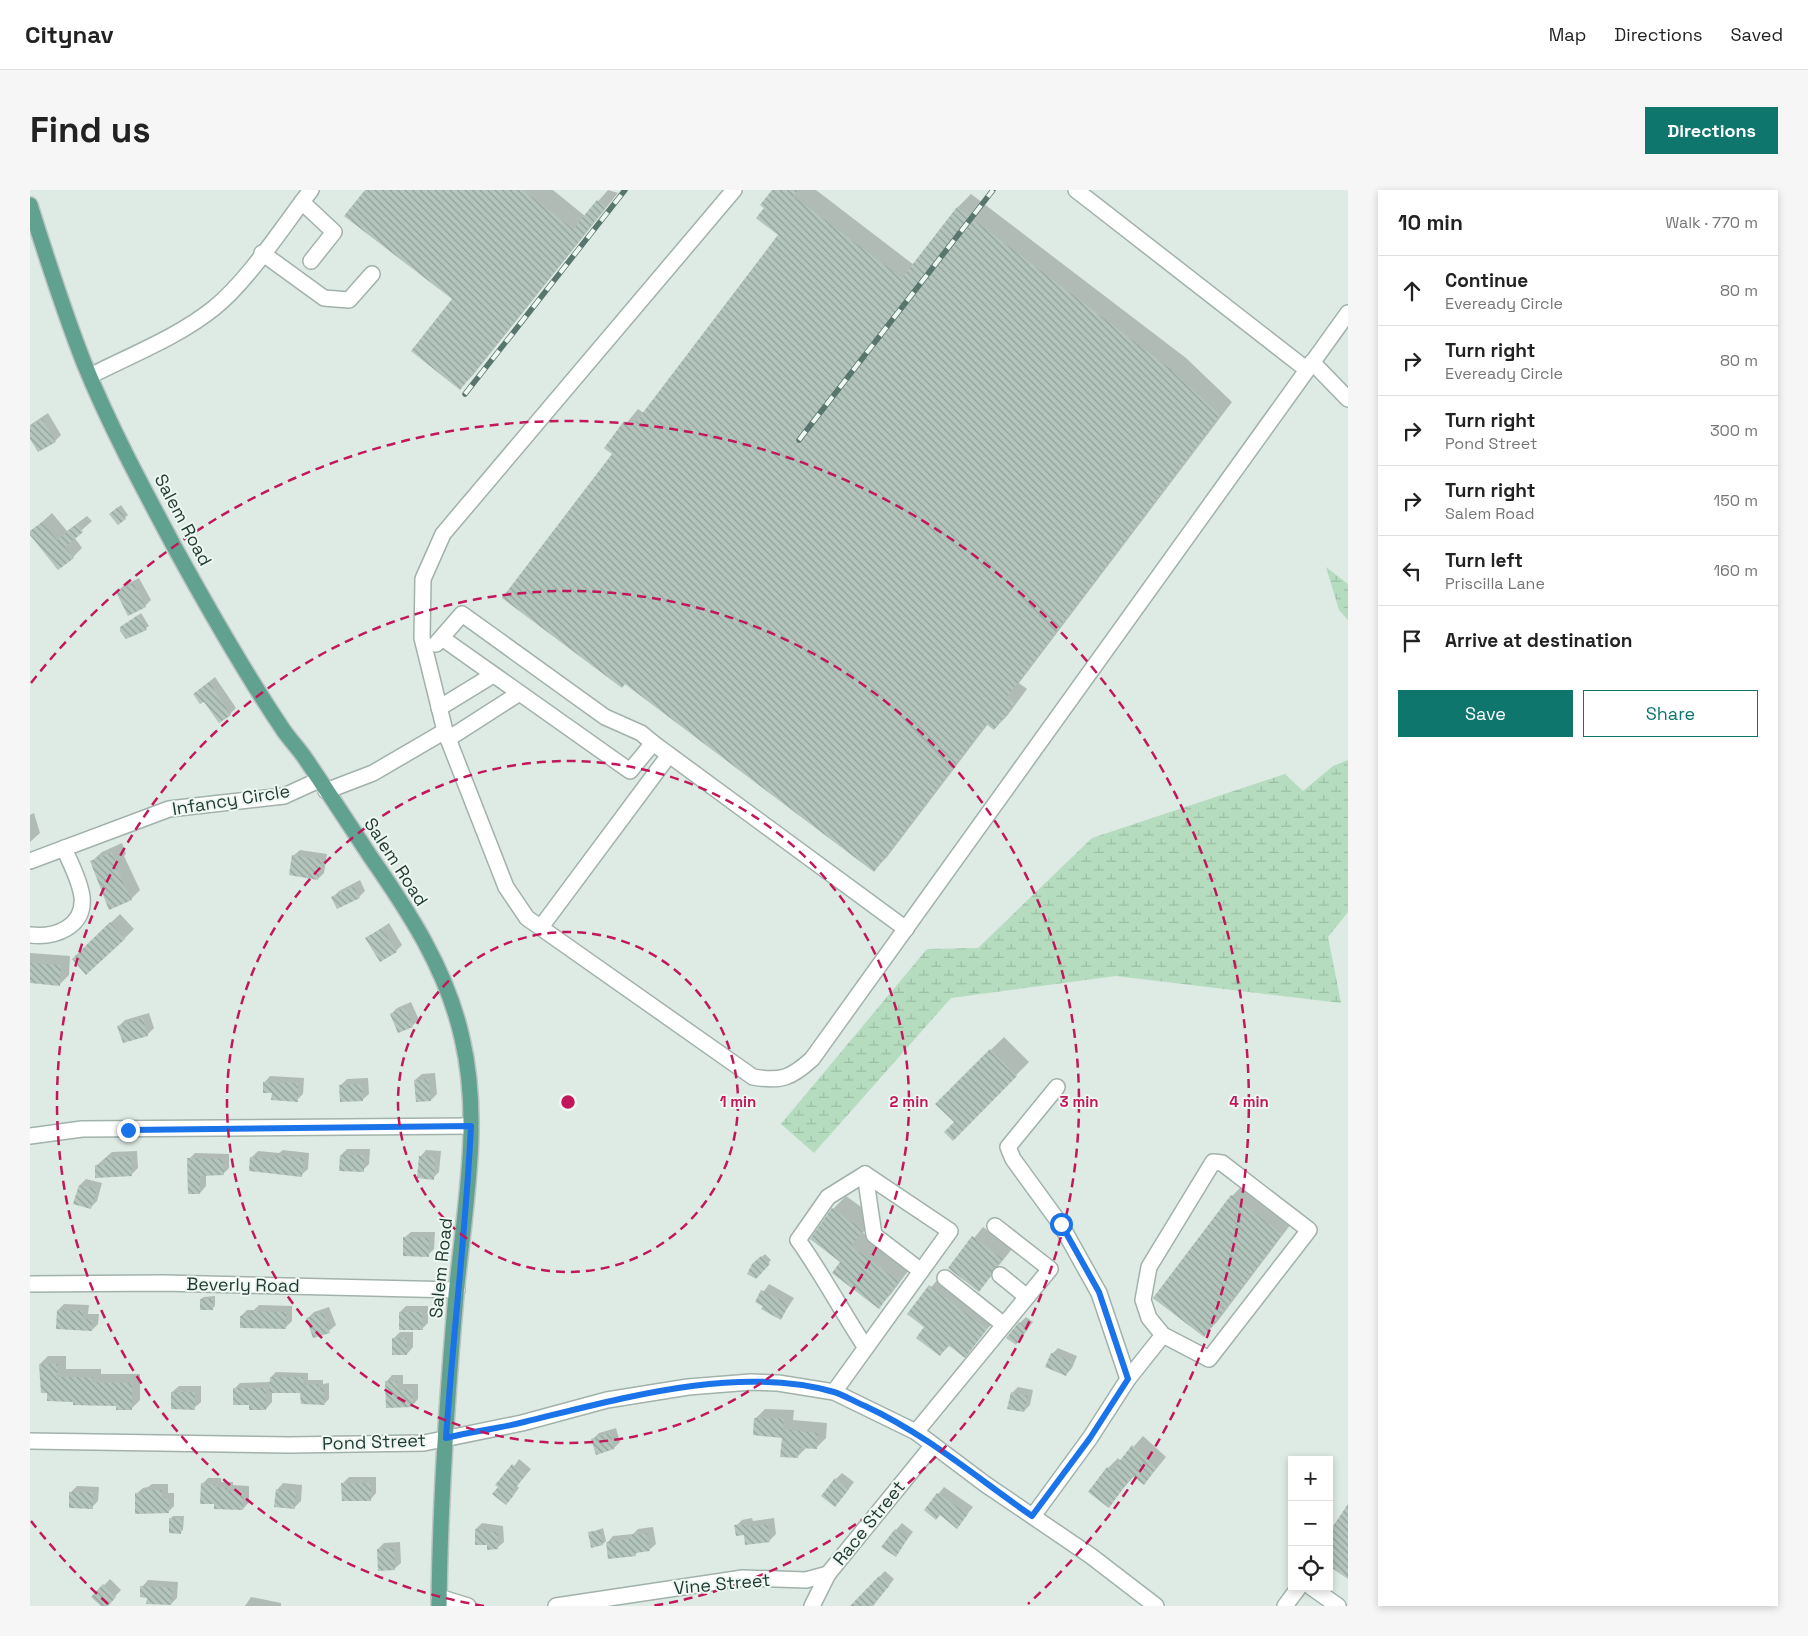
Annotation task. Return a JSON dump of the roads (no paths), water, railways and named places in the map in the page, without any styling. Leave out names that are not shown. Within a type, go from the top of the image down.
[{"type":"main road","name":"Salem Road","points":[[30,205],[57,291],[90,376],[158,515],[216,622],[285,733],[397,895],[447,986],[462,1037],[468,1064],[471,1126],[469,1177],[457,1290],[446,1438],[440,1532],[439,1601]]},
{"type":"street","points":[[90,376],[192,324],[216,307],[262,253],[311,190]]},
{"type":"street","points":[[734,190],[443,534],[423,579],[422,638],[446,735],[506,887],[527,918],[753,1077],[767,1080],[784,1079],[799,1071],[812,1059],[1348,313]]},
{"type":"street","points":[[1076,190],[1309,366],[1348,399]]},
{"type":"street","points":[[302,202],[334,232],[311,260]]},
{"type":"street","points":[[262,253],[324,298],[349,300],[372,274]]},
{"type":"street","points":[[426,656],[462,614],[605,717],[641,733],[906,929]]},
{"type":"street","points":[[442,638],[518,694],[630,771],[652,743]]},
{"type":"street","points":[[439,708],[493,675]]},
{"type":"street","name":"Infancy Circle","points":[[30,861],[169,809],[284,796],[373,773],[446,735],[518,694]]},
{"type":"street","points":[[541,927],[669,755]]},
{"type":"street","points":[[30,934],[57,933],[68,928],[76,920],[81,909],[80,886],[64,848]]},
{"type":"street","points":[[1057,1087],[1008,1147],[1013,1160],[1061,1224],[1099,1292],[1128,1379]]},
{"type":"street","points":[[30,1136],[82,1129],[471,1126]]},
{"type":"street","points":[[1213,1162],[1222,1163],[1309,1230],[1209,1360],[1164,1335],[1149,1318],[1143,1300],[1149,1267],[1213,1162]]},
{"type":"street","points":[[865,1174],[874,1236],[921,1271]]},
{"type":"street","points":[[834,1392],[950,1231],[865,1174]]},
{"type":"street","points":[[865,1174],[828,1197],[798,1240],[822,1275],[843,1313],[866,1348]]},
{"type":"street","points":[[916,1432],[1050,1270],[995,1226]]},
{"type":"street","points":[[1000,1275],[1027,1297]]},
{"type":"street","points":[[945,1278],[1004,1325]]},
{"type":"street","name":"Beverly Road","points":[[30,1284],[164,1283],[457,1290]]},
{"type":"street","points":[[1032,1516],[1090,1438],[1128,1379],[1164,1335]]},
{"type":"street","name":"Pond Street","points":[[30,1441],[288,1445],[424,1443],[522,1423],[606,1400],[688,1387],[751,1382],[778,1383],[834,1392],[916,1432],[1091,1556],[1156,1606]]},
{"type":"street","name":"Race Street","points":[[812,1606],[828,1574],[933,1445]]},
{"type":"street","name":"Vine Street","points":[[556,1606],[743,1578],[806,1580],[828,1574]]},
{"type":"street","points":[[1285,1606],[1296,1591]]},
{"type":"street","points":[[1317,1591],[1338,1606]]},
{"type":"street","points":[[439,1601],[468,1606]]},
{"type":"railway","points":[[465,394],[625,190]]},
{"type":"railway","points":[[799,440],[993,190]]}]
